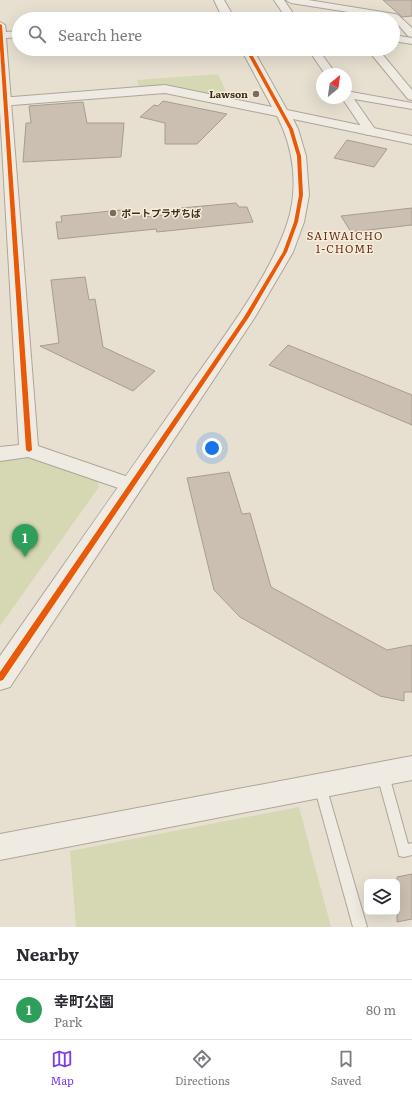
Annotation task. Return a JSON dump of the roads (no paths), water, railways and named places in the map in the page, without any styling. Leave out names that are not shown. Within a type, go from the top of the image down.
[{"type":"street","points":[[219,0],[225,12]]},
{"type":"street","points":[[279,0],[287,12]]},
{"type":"street","points":[[291,0],[364,12]]},
{"type":"street","points":[[400,22],[412,34]]},
{"type":"street","points":[[12,33],[0,30],[3,102],[29,450]]},
{"type":"street","points":[[400,39],[412,41]]},
{"type":"street","points":[[0,678],[246,316],[285,252],[296,222],[301,195],[299,156],[293,136],[251,56]]},
{"type":"street","points":[[318,56],[327,68]]},
{"type":"street","points":[[378,56],[412,97]]},
{"type":"street","points":[[3,102],[164,89],[412,140]]},
{"type":"street","points":[[352,96],[412,106]]},
{"type":"street","points":[[352,104],[371,132]]},
{"type":"street","points":[[0,454],[29,450],[130,485]]},
{"type":"street","points":[[0,847],[412,768]]},
{"type":"lane","points":[[382,774],[404,851],[412,849]]},
{"type":"lane","points":[[320,785],[360,927]]},
{"type":"place","name":"Lawson","points":[[256,94]]},
{"type":"place","name":"ポートプラザちば","points":[[113,213]]},
{"type":"place","name":"幸町公園","points":[[25,557]]},
{"type":"district","name":"SAIWAICHO 1-CHOME","points":[[345,242]]}]
